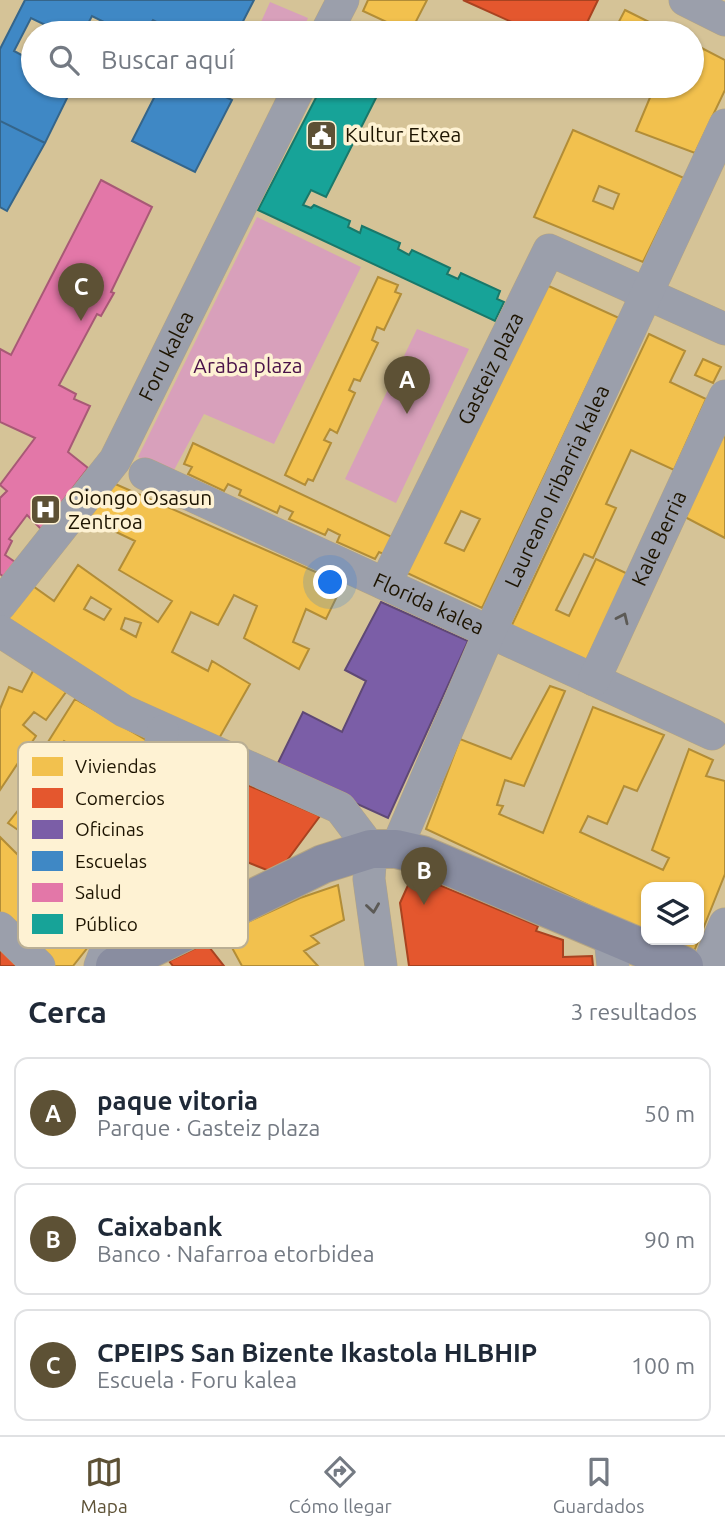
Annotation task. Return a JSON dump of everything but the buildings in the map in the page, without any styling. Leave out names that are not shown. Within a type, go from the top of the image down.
[{"type":"main road","points":[[248,901],[323,864],[384,849],[422,855],[612,951],[684,966]]},
{"type":"main road","points":[[115,966],[152,948]]},
{"type":"street","points":[[332,21],[343,0]]},
{"type":"street","points":[[685,0],[725,20]]},
{"type":"street","name":"Foru kalea","points":[[0,605],[115,460],[294,98]]},
{"type":"street","name":"Laureano Iribarria kalea","points":[[384,849],[490,631],[725,125]]},
{"type":"street","name":"Gasteiz plaza","points":[[385,584],[549,250],[647,295]]},
{"type":"street","points":[[647,295],[725,329]]},
{"type":"street","name":"Kale Berria","points":[[594,680],[725,396]]},
{"type":"street","name":"Florida kalea","points":[[145,474],[712,734]]},
{"type":"street","points":[[0,632],[124,711],[190,742]]},
{"type":"street","points":[[161,742],[163,730]]},
{"type":"street","points":[[248,767],[340,808],[384,849],[369,879],[381,966]]},
{"type":"street","points":[[708,966],[725,924]]},
{"type":"street","points":[[0,928],[18,946]]},
{"type":"street","points":[[20,948],[38,966]]},
{"type":"street","points":[[100,966],[107,948]]},
{"type":"green space","points":[[270,2],[308,18],[307,21],[261,21]]},
{"type":"green space","name":"Araba plaza","points":[[257,217],[361,267],[274,444],[204,414],[173,472],[138,457]]},
{"type":"green space","points":[[417,329],[469,349],[396,503],[345,479]]},
{"type":"place","name":"Kultur Etxea","points":[[322,135]]},
{"type":"place","name":"CPEIPS San Bizente Ikastola HLBHIP","points":[[81,321]]},
{"type":"place","name":"paque vitoria","points":[[407,414]]},
{"type":"place","name":"Oiongo Osasun Zentroa","points":[[45,510]]},
{"type":"place","name":"Caixabank","points":[[424,905]]}]
